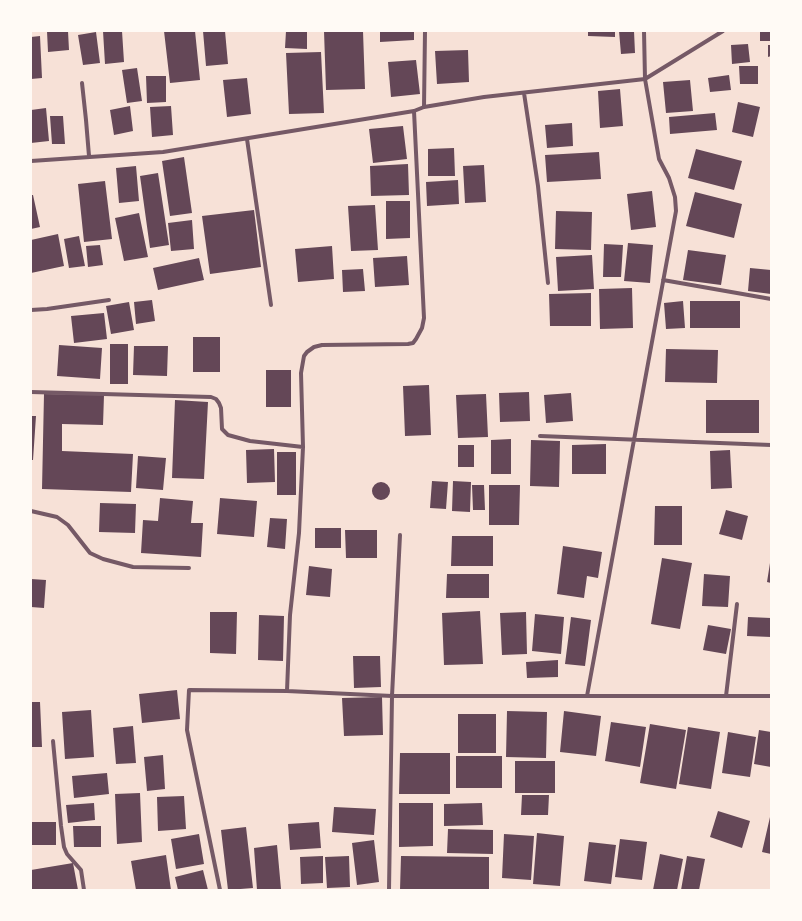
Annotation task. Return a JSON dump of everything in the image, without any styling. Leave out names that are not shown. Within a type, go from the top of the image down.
[{"type":"street","points":[[424,107],[425,31]]},
{"type":"street","points":[[587,696],[676,211],[675,197],[669,178],[659,159],[645,79],[644,31]]},
{"type":"street","points":[[31,161],[163,152],[414,112],[424,107],[484,97],[645,79],[724,31]]},
{"type":"street","points":[[82,83],[89,156]]},
{"type":"street","points":[[524,93],[538,186],[548,283]]},
{"type":"street","points":[[287,691],[290,615],[299,533],[303,447],[301,373],[304,356],[314,347],[322,344],[413,343],[422,328],[424,318],[414,112]]},
{"type":"street","points":[[247,139],[271,305]]},
{"type":"street","points":[[663,280],[771,299]]},
{"type":"street","points":[[31,310],[109,300]]},
{"type":"street","points":[[31,392],[211,397],[216,399],[219,403],[221,408],[222,429],[228,436],[250,441],[303,447]]},
{"type":"street","points":[[540,436],[771,445]]},
{"type":"street","points":[[31,511],[57,517],[68,525],[90,553],[103,559],[133,567],[189,568]]},
{"type":"street","points":[[389,890],[392,696],[400,535]]},
{"type":"street","points":[[726,696],[737,604]]},
{"type":"street","points":[[220,890],[187,730],[189,690],[287,691],[392,696],[771,696]]},
{"type":"street","points":[[53,741],[64,847],[67,854],[81,870],[84,890]]},
{"type":"building","points":[[47,31],[68,31],[69,50],[48,52]]},
{"type":"building","points":[[103,31],[122,31],[124,62],[105,64]]},
{"type":"building","points":[[164,31],[195,31],[200,80],[170,83]]},
{"type":"building","points":[[203,31],[225,31],[228,64],[206,66]]},
{"type":"building","points":[[286,31],[307,31],[307,49],[285,48]]},
{"type":"building","points":[[324,31],[363,31],[365,89],[326,90]]},
{"type":"building","points":[[380,31],[414,31],[414,40],[380,42]]},
{"type":"building","points":[[588,31],[615,31],[615,37],[588,36]]},
{"type":"building","points":[[619,31],[634,31],[635,53],[621,54]]},
{"type":"building","points":[[760,31],[771,31],[771,41],[760,41]]},
{"type":"building","points":[[96,32],[100,63],[83,65],[78,35]]},
{"type":"building","points":[[40,36],[42,78],[31,79],[31,37]]},
{"type":"building","points":[[748,44],[750,62],[732,64],[731,45]]},
{"type":"building","points":[[768,45],[771,45],[771,56],[768,57]]},
{"type":"building","points":[[468,50],[469,82],[437,84],[435,51]]},
{"type":"building","points":[[321,52],[324,113],[289,114],[286,53]]},
{"type":"building","points":[[416,60],[420,94],[391,97],[388,62]]},
{"type":"building","points":[[739,66],[758,66],[758,84],[740,84]]},
{"type":"building","points":[[137,68],[142,101],[127,103],[122,70]]},
{"type":"building","points":[[729,75],[731,90],[710,92],[708,78]]},
{"type":"building","points":[[146,76],[166,76],[166,102],[147,103]]},
{"type":"building","points":[[247,78],[251,114],[227,117],[223,80]]},
{"type":"building","points":[[690,80],[693,111],[666,113],[663,82]]},
{"type":"building","points":[[620,89],[623,126],[600,128],[598,91]]},
{"type":"building","points":[[738,102],[760,107],[753,137],[732,132]]},
{"type":"building","points":[[130,106],[133,131],[114,135],[110,110]]},
{"type":"building","points":[[171,106],[173,135],[152,137],[150,107]]},
{"type":"building","points":[[46,108],[49,141],[31,143],[31,110]]},
{"type":"building","points":[[715,113],[717,130],[670,134],[669,117]]},
{"type":"building","points":[[50,116],[63,116],[65,144],[52,144]]},
{"type":"building","points":[[572,123],[573,146],[547,148],[545,125]]},
{"type":"building","points":[[403,126],[407,159],[373,163],[369,129]]},
{"type":"building","points":[[454,148],[455,176],[428,176],[428,149]]},
{"type":"building","points":[[696,149],[742,161],[734,190],[688,178]]},
{"type":"building","points":[[599,152],[601,179],[547,182],[545,155]]},
{"type":"building","points":[[184,157],[192,213],[170,216],[162,161]]},
{"type":"building","points":[[408,164],[409,195],[371,196],[370,166]]},
{"type":"building","points":[[484,165],[486,202],[465,203],[463,166]]},
{"type":"building","points":[[136,166],[139,201],[119,203],[116,168]]},
{"type":"building","points":[[158,173],[169,245],[150,248],[140,176]]},
{"type":"building","points":[[458,180],[459,204],[427,206],[426,182]]},
{"type":"building","points":[[105,181],[112,239],[84,242],[78,184]]},
{"type":"building","points":[[652,191],[656,227],[631,230],[627,194]]},
{"type":"building","points":[[695,192],[742,204],[734,238],[686,226]]},
{"type":"building","points":[[31,195],[33,195],[40,227],[31,229]]},
{"type":"building","points":[[386,201],[410,201],[410,238],[386,239]]},
{"type":"building","points":[[375,205],[378,250],[351,251],[348,206]]},
{"type":"building","points":[[254,210],[261,267],[210,274],[202,216]]},
{"type":"building","points":[[556,211],[592,212],[591,250],[555,249]]},
{"type":"building","points":[[139,213],[148,257],[124,261],[115,218]]},
{"type":"building","points":[[192,220],[194,249],[171,251],[168,223]]},
{"type":"building","points":[[58,234],[64,266],[31,273],[31,240]]},
{"type":"building","points":[[79,236],[85,266],[69,268],[64,239]]},
{"type":"building","points":[[628,243],[653,245],[650,283],[624,281]]},
{"type":"building","points":[[604,244],[623,245],[621,277],[603,277]]},
{"type":"building","points":[[100,245],[103,265],[88,267],[86,246]]},
{"type":"building","points":[[332,246],[334,279],[298,282],[295,249]]},
{"type":"building","points":[[688,250],[726,255],[721,285],[683,280]]},
{"type":"building","points":[[592,255],[594,289],[558,291],[556,257]]},
{"type":"building","points":[[407,256],[409,285],[375,287],[373,258]]},
{"type":"building","points":[[199,258],[204,280],[158,290],[153,268]]},
{"type":"building","points":[[750,268],[771,270],[771,294],[748,291]]},
{"type":"building","points":[[363,269],[365,291],[343,292],[342,270]]},
{"type":"building","points":[[632,288],[633,328],[600,329],[599,289]]},
{"type":"building","points":[[591,293],[591,326],[550,326],[549,294]]},
{"type":"building","points":[[152,300],[155,321],[136,324],[134,302]]},
{"type":"building","points":[[683,301],[685,328],[666,329],[664,303]]},
{"type":"building","points":[[690,301],[740,301],[740,328],[690,328]]},
{"type":"building","points":[[129,302],[134,330],[111,334],[106,306]]},
{"type":"building","points":[[104,313],[107,339],[74,343],[71,316]]},
{"type":"building","points":[[193,337],[220,337],[220,372],[193,372]]},
{"type":"building","points":[[110,344],[128,344],[128,384],[110,384]]},
{"type":"building","points":[[59,345],[102,348],[100,379],[57,376]]},
{"type":"building","points":[[134,346],[168,346],[167,376],[133,375]]},
{"type":"building","points":[[666,349],[718,350],[717,383],[665,382]]},
{"type":"building","points":[[266,370],[291,370],[291,407],[266,407]]},
{"type":"building","points":[[429,385],[431,435],[405,436],[403,386]]},
{"type":"building","points":[[529,392],[530,421],[500,422],[499,393]]},
{"type":"building","points":[[571,393],[573,421],[546,423],[544,395]]},
{"type":"building","points":[[44,394],[104,395],[103,425],[62,424],[62,451],[133,454],[131,492],[42,489]]},
{"type":"building","points":[[486,394],[488,437],[458,438],[456,395]]},
{"type":"building","points":[[175,400],[208,402],[204,479],[172,478]]},
{"type":"building","points":[[706,400],[759,400],[759,433],[706,433]]},
{"type":"building","points":[[31,416],[36,416],[33,460],[31,460]]},
{"type":"building","points":[[511,439],[511,474],[491,474],[491,440]]},
{"type":"building","points":[[531,440],[560,441],[559,487],[530,486]]},
{"type":"building","points":[[606,444],[606,474],[572,474],[572,445]]},
{"type":"building","points":[[458,445],[474,445],[474,467],[458,467]]},
{"type":"building","points":[[274,449],[275,482],[247,483],[246,450]]},
{"type":"building","points":[[730,450],[732,488],[711,489],[710,451]]},
{"type":"building","points":[[277,452],[296,452],[296,495],[277,495]]},
{"type":"building","points":[[138,456],[166,458],[163,490],[136,488]]},
{"type":"building","points":[[432,481],[448,482],[446,509],[430,508]]},
{"type":"building","points":[[453,481],[471,482],[470,512],[452,511]]},
{"type":"building","points":[[381,482],[385,483],[389,487],[389,495],[385,499],[381,500],[377,499],[373,495],[372,491],[373,487],[377,483]]},
{"type":"building","points":[[472,485],[484,485],[485,510],[473,510]]},
{"type":"building","points":[[489,485],[520,485],[519,525],[489,525]]},
{"type":"building","points":[[160,498],[193,501],[191,523],[203,523],[201,557],[141,553],[143,520],[158,521]]},
{"type":"building","points":[[220,498],[257,501],[254,537],[217,534]]},
{"type":"building","points":[[100,503],[136,504],[135,533],[99,532]]},
{"type":"building","points":[[655,506],[682,506],[682,545],[654,545]]},
{"type":"building","points":[[726,510],[748,516],[742,540],[719,534]]},
{"type":"building","points":[[270,518],[287,519],[285,549],[267,547]]},
{"type":"building","points":[[315,528],[341,528],[341,548],[315,548]]},
{"type":"building","points":[[345,530],[377,530],[377,558],[346,558]]},
{"type":"building","points":[[452,536],[493,536],[493,566],[451,566]]},
{"type":"building","points":[[563,546],[602,552],[598,578],[587,576],[584,598],[557,594]]},
{"type":"building","points":[[662,558],[692,563],[680,629],[651,624]]},
{"type":"building","points":[[771,563],[771,583],[767,582]]},
{"type":"building","points":[[309,566],[332,569],[330,597],[306,595]]},
{"type":"building","points":[[447,574],[489,574],[489,598],[446,598]]},
{"type":"building","points":[[704,574],[730,576],[728,607],[702,606]]},
{"type":"building","points":[[31,579],[46,580],[44,608],[31,607]]},
{"type":"building","points":[[480,611],[483,664],[444,665],[442,613]]},
{"type":"building","points":[[210,612],[237,612],[236,654],[210,653]]},
{"type":"building","points":[[526,612],[527,654],[502,655],[500,613]]},
{"type":"building","points":[[535,614],[564,617],[561,654],[532,651]]},
{"type":"building","points":[[259,615],[284,616],[283,661],[258,660]]},
{"type":"building","points":[[571,617],[591,620],[585,666],[565,664]]},
{"type":"building","points":[[748,617],[771,618],[771,637],[747,636]]},
{"type":"building","points":[[708,625],[731,629],[726,654],[703,650]]},
{"type":"building","points":[[353,656],[380,656],[381,687],[354,688]]},
{"type":"building","points":[[558,660],[558,677],[527,678],[526,662]]},
{"type":"building","points":[[177,690],[180,719],[142,723],[139,694]]},
{"type":"building","points":[[382,697],[383,735],[344,736],[342,698]]},
{"type":"building","points":[[31,702],[40,702],[42,747],[31,747]]},
{"type":"building","points":[[91,710],[94,757],[65,759],[62,712]]},
{"type":"building","points":[[507,711],[547,712],[546,758],[506,757]]},
{"type":"building","points":[[564,711],[601,716],[596,756],[560,752]]},
{"type":"building","points":[[458,714],[496,714],[496,753],[458,753]]},
{"type":"building","points":[[611,722],[646,727],[640,767],[605,761]]},
{"type":"building","points":[[650,724],[686,730],[676,789],[640,783]]},
{"type":"building","points":[[133,726],[136,763],[116,764],[113,728]]},
{"type":"building","points":[[688,727],[720,732],[711,789],[679,784]]},
{"type":"building","points":[[759,730],[771,732],[771,767],[754,764]]},
{"type":"building","points":[[728,732],[756,737],[750,777],[722,773]]},
{"type":"building","points":[[400,753],[450,753],[450,794],[399,794]]},
{"type":"building","points":[[163,755],[165,789],[147,791],[144,757]]},
{"type":"building","points":[[456,756],[502,756],[502,788],[456,788]]},
{"type":"building","points":[[515,761],[555,761],[555,793],[515,793]]},
{"type":"building","points":[[107,773],[109,794],[74,798],[72,776]]},
{"type":"building","points":[[140,793],[142,842],[117,844],[115,794]]},
{"type":"building","points":[[522,795],[549,795],[548,815],[521,815]]},
{"type":"building","points":[[184,796],[186,829],[158,831],[157,797]]},
{"type":"building","points":[[94,803],[95,820],[68,823],[66,805]]},
{"type":"building","points":[[399,803],[433,803],[433,846],[399,847]]},
{"type":"building","points":[[482,803],[483,825],[444,826],[444,804]]},
{"type":"building","points":[[334,807],[376,809],[374,835],[332,832]]},
{"type":"building","points":[[718,811],[750,821],[742,848],[710,837]]},
{"type":"building","points":[[771,817],[771,854],[762,852]]},
{"type":"building","points":[[31,822],[56,822],[56,845],[31,845]]},
{"type":"building","points":[[319,822],[321,848],[290,850],[288,824]]},
{"type":"building","points":[[73,826],[101,826],[101,847],[74,847]]},
{"type":"building","points":[[246,827],[253,888],[228,890],[221,830]]},
{"type":"building","points":[[448,829],[493,830],[493,854],[447,853]]},
{"type":"building","points":[[537,833],[564,836],[560,886],[533,884]]},
{"type":"building","points":[[199,834],[204,864],[176,869],[171,839]]},
{"type":"building","points":[[504,834],[534,836],[531,880],[502,878]]},
{"type":"building","points":[[620,839],[647,842],[642,880],[615,877]]},
{"type":"building","points":[[374,840],[379,882],[357,885],[352,843]]},
{"type":"building","points":[[589,842],[616,845],[611,884],[584,881]]},
{"type":"building","points":[[277,845],[281,889],[257,890],[254,848]]},
{"type":"building","points":[[660,854],[683,859],[677,890],[653,890]]},
{"type":"building","points":[[166,855],[171,890],[136,890],[131,861]]},
{"type":"building","points":[[323,856],[323,883],[301,884],[300,857]]},
{"type":"building","points":[[349,856],[350,887],[327,888],[325,857]]},
{"type":"building","points":[[401,856],[489,857],[489,890],[400,890]]},
{"type":"building","points":[[687,856],[705,859],[699,890],[681,890]]},
{"type":"building","points":[[73,863],[78,890],[32,890],[31,870]]},
{"type":"building","points":[[203,870],[208,890],[178,890],[175,877]]}]
